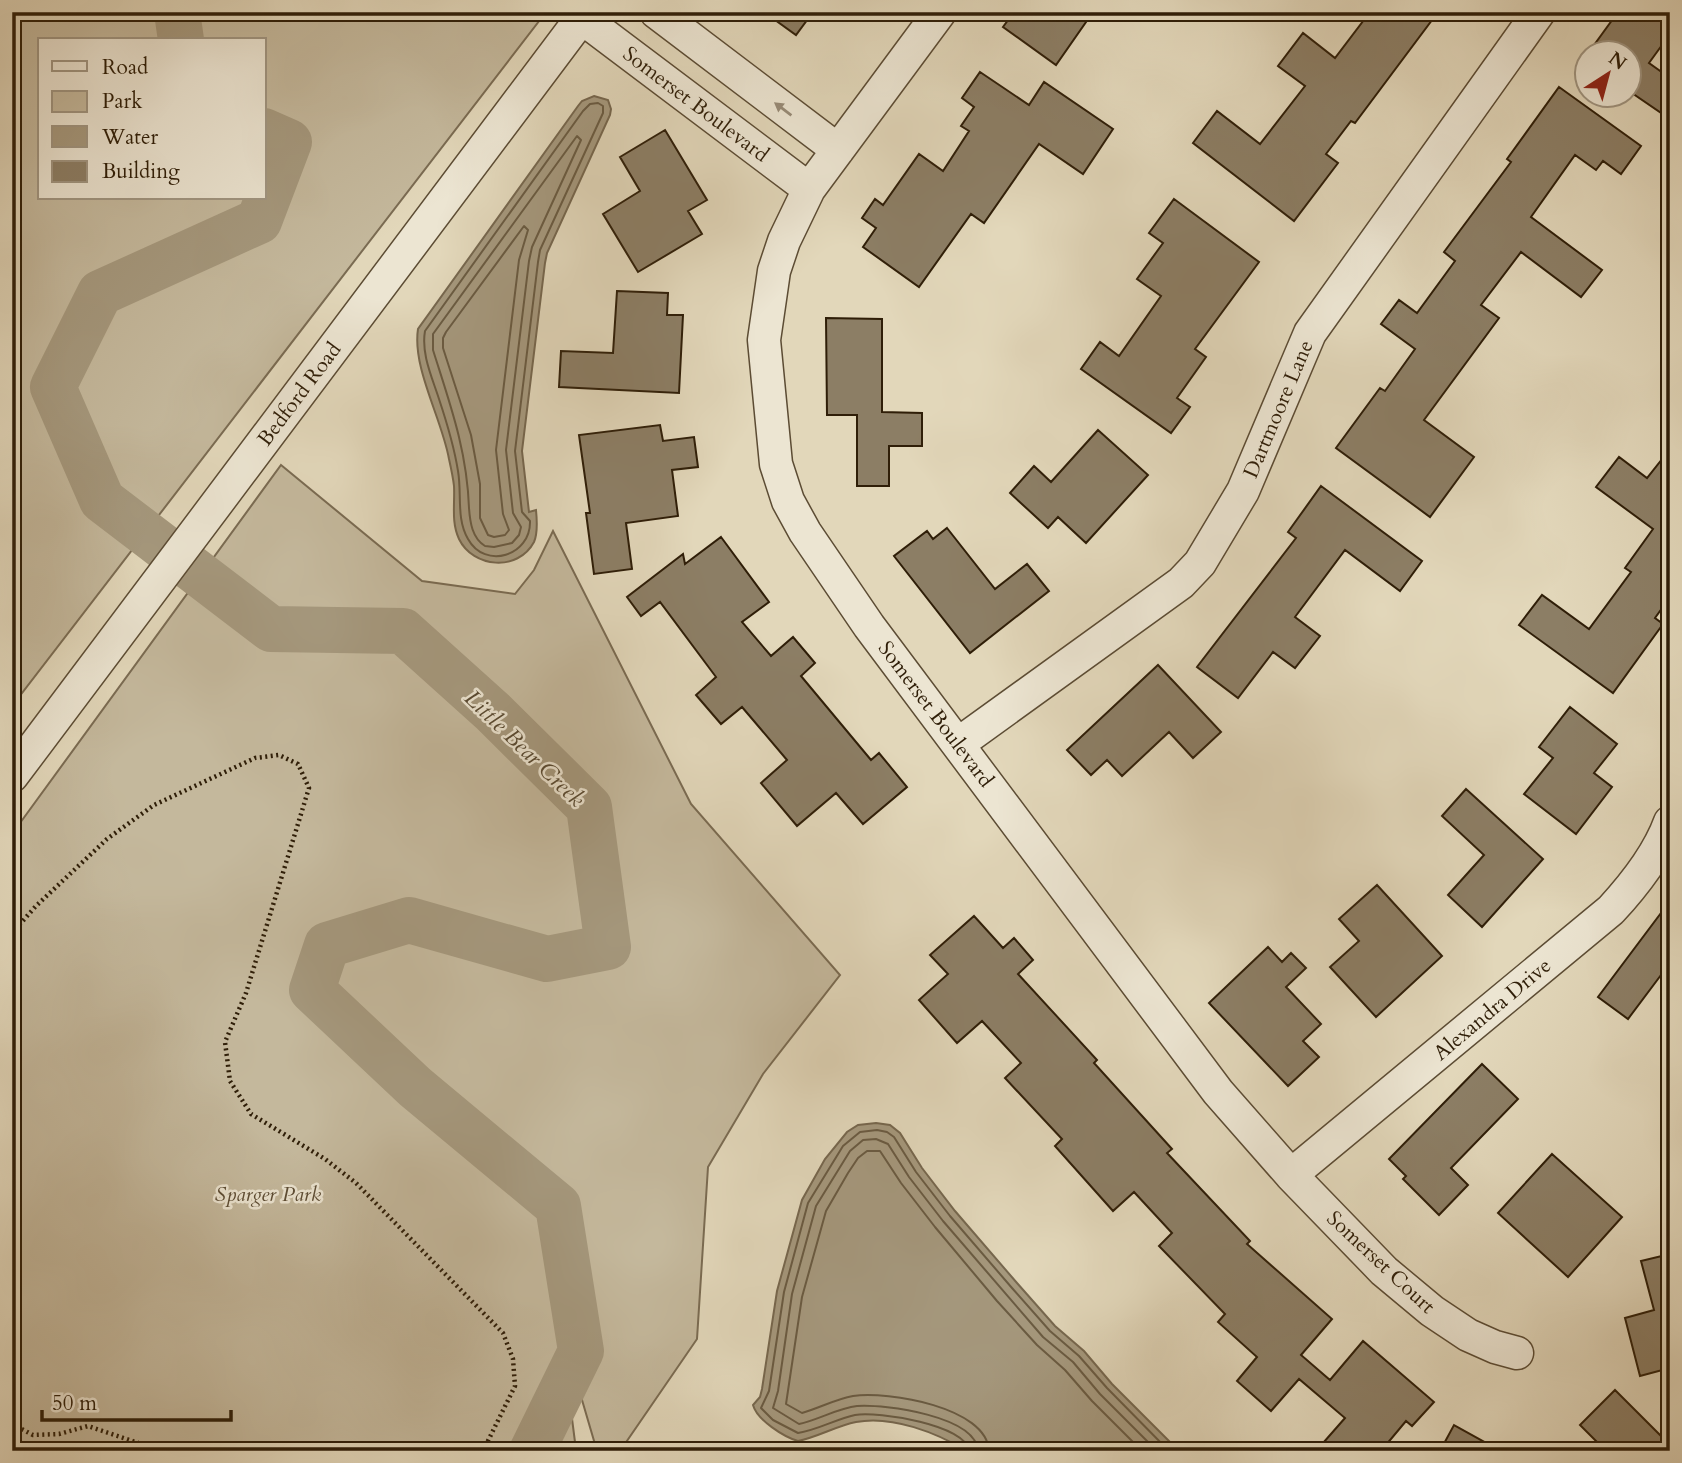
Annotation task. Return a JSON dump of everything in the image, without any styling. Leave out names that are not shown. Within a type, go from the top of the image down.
[{"type":"street","points":[[656,12],[838,150]]},
{"type":"street","name":"Somerset Boulevard","points":[[940,12],[809,190],[784,241],[774,271],[764,340],[776,464],[788,501],[805,533],[869,626],[1218,1092],[1291,1175]]},
{"type":"street","name":"Dartmoore Lane","points":[[958,744],[1181,583],[1200,563],[1243,491],[1310,333],[1539,12]]},
{"type":"street","name":"Somerset Boulevard","points":[[584,15],[809,190]]},
{"type":"street","name":"Bedford Road","points":[[12,776],[584,15]]},
{"type":"street","name":"Alexandra Drive","points":[[1291,1175],[1611,911],[1637,881],[1670,822]]},
{"type":"street","name":"Somerset Court","points":[[1291,1175],[1384,1271],[1432,1311],[1468,1335],[1494,1347],[1517,1353]]},
{"type":"path","points":[[12,933],[36,906],[107,839],[154,805],[255,758],[279,755],[298,764],[309,788],[246,993],[225,1042],[230,1081],[251,1114],[326,1159],[356,1183],[503,1333],[513,1359],[515,1386],[483,1451]]},
{"type":"path","points":[[12,1424],[33,1435],[59,1434],[88,1426],[162,1451]]},
{"type":"green space","points":[[12,12],[546,12],[12,706]]},
{"type":"green space","name":"Sparger Park","points":[[281,465],[422,581],[515,594],[534,570],[553,531],[691,804],[840,975],[763,1074],[708,1167],[697,1339],[620,1451],[597,1451],[560,1325],[575,1442],[583,1451],[12,1451],[12,834]]},
{"type":"water","points":[[594,96],[608,100],[610,115],[547,253],[545,263],[522,451],[529,512],[536,510],[535,538],[527,552],[518,558],[496,563],[485,561],[466,549],[457,533],[452,472],[423,377],[417,344],[418,329],[578,106],[582,101]]},
{"type":"water","points":[[858,1125],[890,1125],[900,1133],[922,1168],[955,1211],[1017,1283],[1055,1326],[1084,1351],[1112,1384],[1179,1451],[967,1451],[914,1427],[870,1420],[798,1441],[765,1422],[753,1405],[760,1397],[762,1389],[777,1291],[802,1200],[825,1159],[847,1132]]},
{"type":"building","points":[[764,12],[813,12],[796,35]]},
{"type":"building","points":[[1014,12],[1093,12],[1056,65],[1003,27]]},
{"type":"building","points":[[1370,12],[1438,12],[1355,123],[1351,121],[1326,154],[1338,163],[1294,221],[1193,143],[1217,111],[1260,144],[1305,86],[1278,66],[1303,33],[1335,58]]},
{"type":"building","points":[[1618,12],[1658,12],[1670,21],[1670,34],[1649,63],[1670,78],[1670,119],[1644,101],[1644,38],[1599,38]]},
{"type":"building","points":[[980,72],[1029,105],[1044,82],[1113,129],[1083,174],[1039,144],[984,223],[971,214],[919,287],[863,247],[876,228],[862,218],[875,199],[883,205],[919,154],[943,171],[969,131],[961,126],[974,107],[962,98]]},
{"type":"building","points":[[1559,87],[1574,98],[1574,108],[1588,108],[1641,146],[1621,174],[1603,161],[1596,170],[1575,155],[1531,217],[1602,270],[1581,297],[1521,252],[1481,305],[1499,318],[1424,420],[1474,457],[1430,517],[1336,448],[1380,388],[1385,391],[1415,349],[1381,324],[1399,300],[1417,313],[1455,261],[1444,252],[1511,162],[1507,159]]},
{"type":"building","points":[[665,130],[707,200],[688,211],[702,234],[638,272],[603,214],[640,191],[620,157]]},
{"type":"building","points":[[1174,199],[1259,262],[1195,349],[1206,357],[1177,398],[1190,407],[1171,433],[1081,369],[1100,342],[1119,356],[1161,296],[1137,279],[1163,243],[1149,233]]},
{"type":"building","points":[[617,291],[668,293],[667,315],[683,315],[679,393],[559,387],[561,351],[613,353]]},
{"type":"building","points":[[826,318],[882,319],[882,412],[922,413],[922,446],[889,446],[889,486],[857,486],[857,415],[827,415]]},
{"type":"building","points":[[660,425],[663,441],[694,437],[698,467],[672,470],[678,516],[626,523],[632,569],[594,574],[586,513],[590,513],[579,435]]},
{"type":"building","points":[[1098,430],[1148,475],[1086,543],[1058,517],[1048,528],[1010,493],[1034,466],[1051,482]]},
{"type":"building","points":[[1670,449],[1670,597],[1655,618],[1663,624],[1613,693],[1519,625],[1542,595],[1589,629],[1631,572],[1625,568],[1653,529],[1596,487],[1619,457],[1647,478]]},
{"type":"building","points":[[1321,486],[1422,561],[1400,591],[1345,550],[1295,617],[1320,636],[1295,668],[1273,652],[1238,698],[1197,667],[1296,538],[1288,532]]},
{"type":"building","points":[[947,528],[995,589],[1027,564],[1049,591],[970,653],[894,556],[927,531],[933,539]]},
{"type":"building","points":[[721,537],[769,602],[742,622],[771,656],[793,637],[815,663],[801,676],[871,760],[879,753],[907,787],[863,824],[836,793],[797,826],[761,783],[787,760],[742,707],[721,724],[696,695],[716,677],[660,602],[641,616],[627,597],[683,554],[685,564]]},
{"type":"building","points":[[1158,665],[1221,732],[1193,758],[1169,732],[1122,776],[1107,760],[1091,775],[1067,750]]},
{"type":"building","points":[[1570,707],[1617,744],[1594,773],[1612,787],[1576,834],[1524,794],[1553,758],[1539,747]]},
{"type":"building","points":[[1466,789],[1543,859],[1482,927],[1448,895],[1484,855],[1442,816]]},
{"type":"building","points":[[1377,885],[1442,956],[1376,1017],[1330,967],[1359,941],[1339,919]]},
{"type":"building","points":[[1670,901],[1670,963],[1628,1019],[1598,997]]},
{"type":"building","points":[[974,916],[1003,948],[1014,938],[1033,960],[1018,974],[1097,1060],[1094,1063],[1172,1149],[1167,1153],[1250,1241],[1247,1244],[1332,1319],[1301,1355],[1330,1380],[1363,1341],[1434,1402],[1412,1426],[1406,1421],[1381,1451],[1316,1451],[1345,1418],[1299,1379],[1271,1411],[1237,1381],[1257,1357],[1218,1322],[1225,1314],[1159,1246],[1172,1233],[1134,1192],[1113,1211],[1055,1146],[1062,1139],[1005,1078],[1021,1063],[982,1021],[957,1043],[919,1000],[948,974],[930,955]]},
{"type":"building","points":[[1268,947],[1282,962],[1291,953],[1306,968],[1286,987],[1321,1024],[1303,1041],[1319,1057],[1288,1086],[1209,1003]]},
{"type":"building","points":[[1482,1064],[1518,1099],[1451,1168],[1468,1185],[1439,1215],[1403,1179],[1406,1176],[1389,1159]]},
{"type":"building","points":[[1552,1154],[1622,1217],[1568,1277],[1498,1213]]},
{"type":"building","points":[[1670,1254],[1670,1368],[1640,1376],[1625,1318],[1654,1310],[1641,1261]]},
{"type":"building","points":[[1615,1390],[1670,1445],[1670,1451],[1606,1451],[1580,1425]]},
{"type":"building","points":[[1454,1425],[1501,1451],[1440,1451]]},
{"type":"waterway","name":"Little Bear Creek","points":[[177,12],[181,38]]},
{"type":"waterway","name":"Little Bear Creek","points":[[266,132],[289,142],[259,221],[100,293],[53,387],[102,500],[271,629],[403,631],[493,712],[589,807],[608,947],[547,959],[409,920],[327,945],[312,990],[415,1087],[558,1206],[581,1351],[532,1451]]}]
